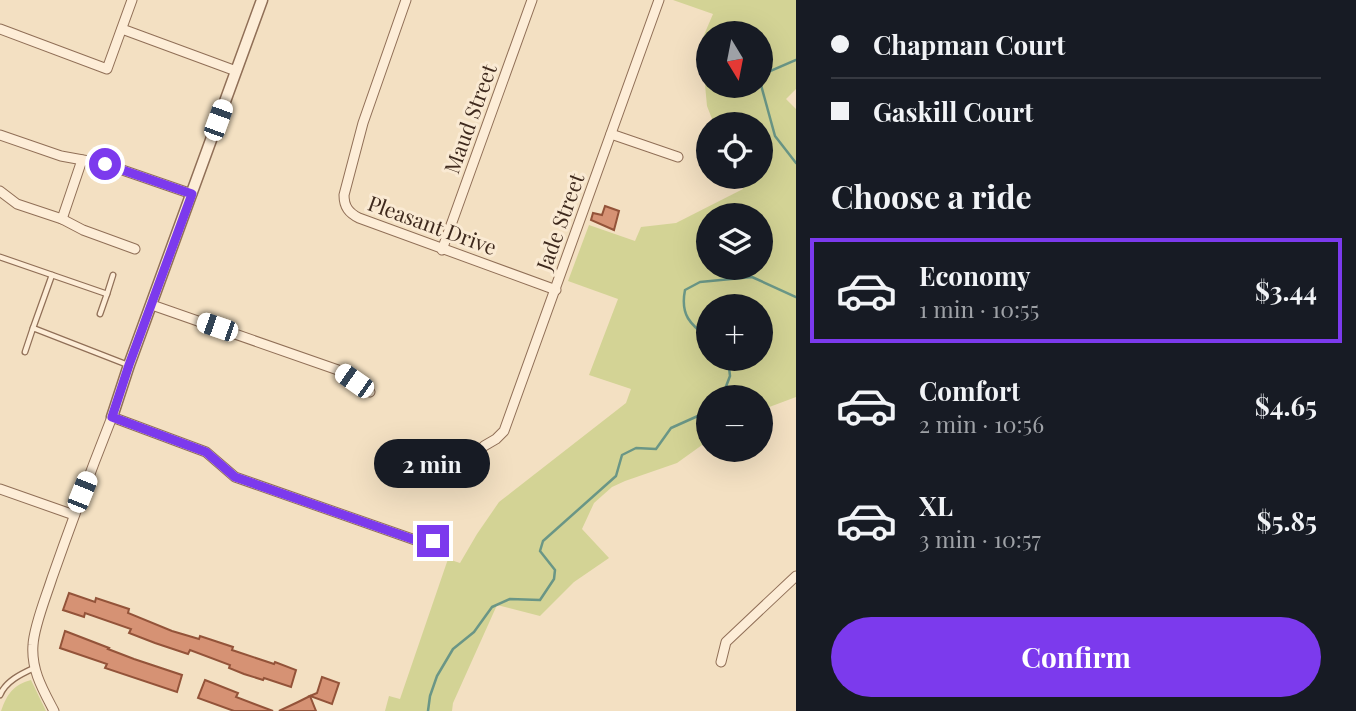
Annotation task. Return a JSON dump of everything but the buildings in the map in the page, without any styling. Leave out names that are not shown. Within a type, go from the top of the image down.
[{"type":"street","points":[[0,29],[107,69],[132,0]]},
{"type":"street","points":[[54,711],[35,668],[33,643],[42,608],[262,0]]},
{"type":"street","name":"Pleasant Drive","points":[[406,0],[363,122],[344,201],[347,210],[359,218],[442,250],[556,290]]},
{"type":"street","name":"Maud Street","points":[[442,250],[532,0]]},
{"type":"street","name":"Jade Street","points":[[484,446],[504,431],[659,0]]},
{"type":"street","points":[[122,29],[236,71]]},
{"type":"street","points":[[611,134],[678,157]]},
{"type":"street","points":[[0,135],[61,156],[105,164],[192,194]]},
{"type":"street","points":[[62,219],[82,160]]},
{"type":"street","points":[[0,191],[17,204],[135,249]]},
{"type":"street","points":[[152,305],[338,370],[370,392]]},
{"type":"street","points":[[112,417],[206,452],[235,477],[418,541],[433,541]]},
{"type":"street","points":[[0,489],[74,515]]},
{"type":"street","points":[[721,662],[726,642],[796,576]]},
{"type":"lane","points":[[0,257],[107,294]]},
{"type":"lane","points":[[25,352],[52,275]]},
{"type":"lane","points":[[100,314],[113,275]]},
{"type":"lane","points":[[33,328],[129,365]]},
{"type":"lane","points":[[0,695],[3,687],[12,680],[35,668]]},
{"type":"green space","points":[[673,0],[796,0],[796,89],[786,99],[796,109],[796,397],[773,406],[773,385],[696,385],[696,449],[677,463],[612,487],[594,503],[582,529],[609,558],[574,582],[540,616],[497,605],[453,703],[452,711],[385,711],[389,696],[400,699],[448,559],[460,563],[499,502],[626,403],[631,389],[589,375],[618,299],[568,281],[589,225],[635,241],[641,227],[676,223],[696,213],[696,280],[773,280],[773,203],[715,203],[743,189],[773,189],[773,112],[709,112],[706,98],[774,98],[774,21],[710,21],[713,14]]},
{"type":"green space","points":[[31,680],[46,711],[1,711],[12,691]]},
{"type":"waterway","points":[[774,69],[796,60]]},
{"type":"waterway","points":[[765,98],[775,136],[796,163]]},
{"type":"waterway","points":[[696,328],[685,313],[684,299],[685,290],[700,282],[752,277],[796,297]]},
{"type":"waterway","points":[[727,385],[729,371]]},
{"type":"waterway","points":[[428,711],[437,676],[453,649],[474,632],[492,607],[510,599],[540,600],[554,579],[555,570],[540,551],[543,541],[616,476],[622,455],[636,448],[656,449],[671,428],[696,417]]},
{"type":"route","points":[[105,164],[192,194],[112,417],[206,452],[235,477],[418,541],[433,541]]}]
